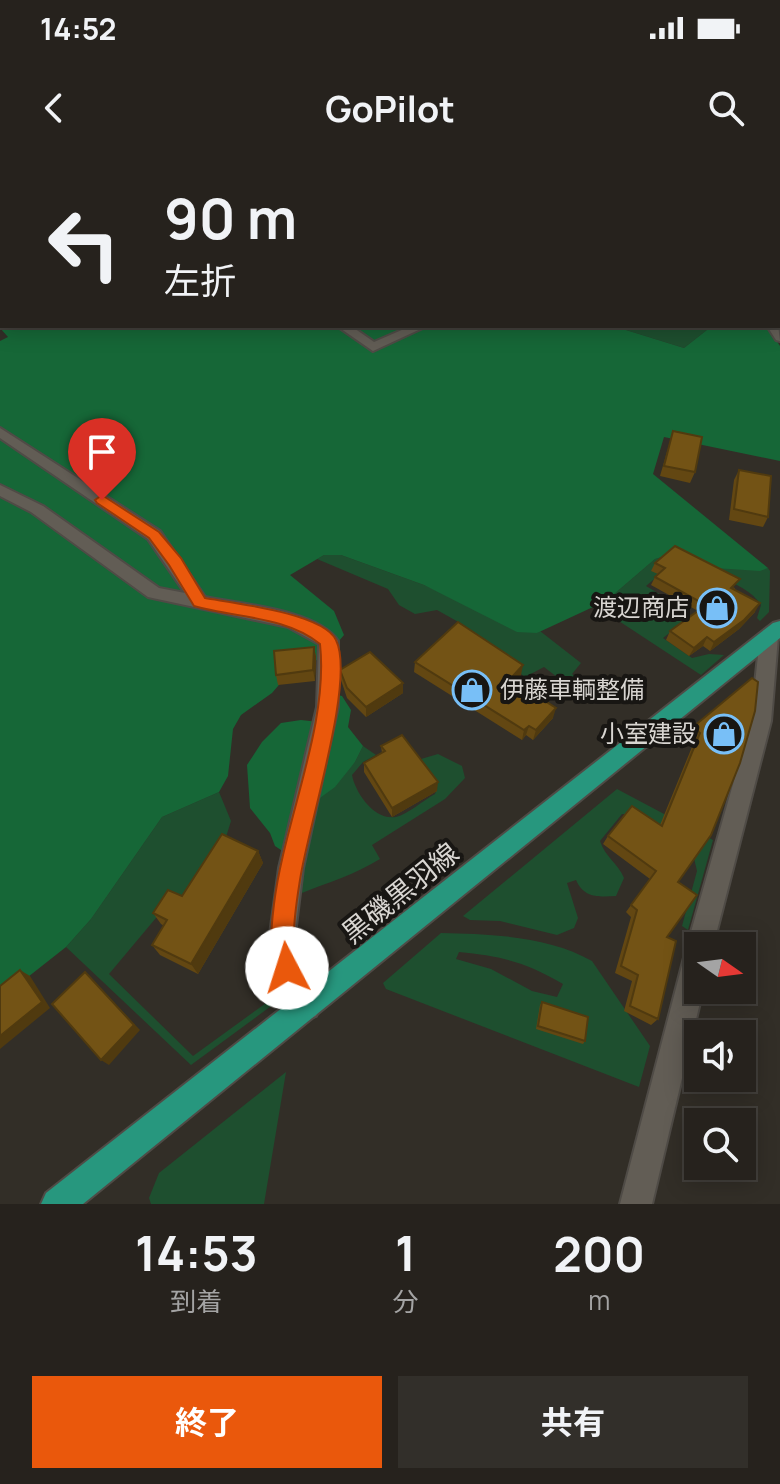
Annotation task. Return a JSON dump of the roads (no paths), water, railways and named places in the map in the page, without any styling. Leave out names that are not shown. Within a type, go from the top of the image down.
[{"type":"main road","name":"黒磯黒羽線","points":[[57,1204],[90,1193],[306,1006],[775,632]]},
{"type":"street","points":[[346,328],[373,347]]},
{"type":"street","points":[[357,355],[416,328]]},
{"type":"street","points":[[0,432],[154,535],[199,602]]},
{"type":"street","points":[[0,490],[37,509],[142,587],[292,621],[314,630],[328,641],[331,669],[328,703],[289,879],[282,939],[287,968],[306,1006]]},
{"type":"street","points":[[704,932],[761,721],[775,632]]},
{"type":"street","points":[[636,1204],[686,1004]]},
{"type":"place","name":"渡辺商店","points":[[717,608]]},
{"type":"place","name":"伊藤車輌整備","points":[[472,690]]},
{"type":"place","name":"小室建設","points":[[724,734]]}]
